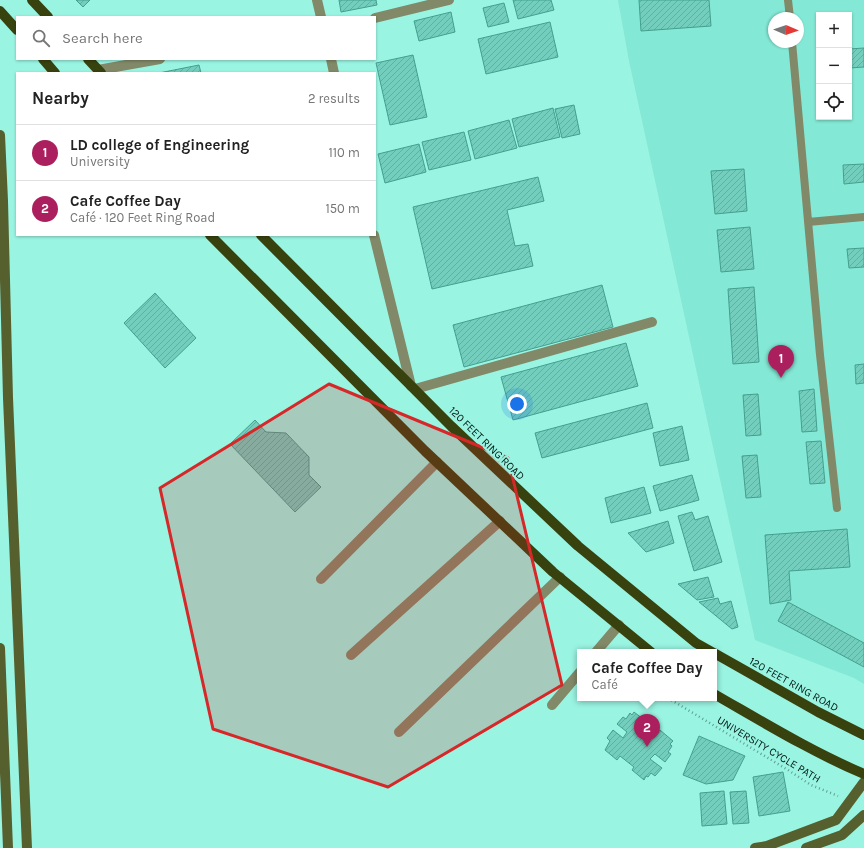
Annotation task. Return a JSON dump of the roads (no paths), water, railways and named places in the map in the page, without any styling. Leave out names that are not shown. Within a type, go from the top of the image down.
[{"type":"main road","points":[[32,0],[47,16]]},
{"type":"main road","points":[[0,11],[16,29]]},
{"type":"main road","points":[[44,60],[55,72]]},
{"type":"main road","points":[[89,60],[100,72]]},
{"type":"main road","points":[[0,135],[8,398],[27,848]]},
{"type":"main road","points":[[211,236],[437,462],[560,577],[647,649]]},
{"type":"main road","name":"120 FEET RING ROAD","points":[[262,236],[451,426],[578,546],[696,643],[706,649]]},
{"type":"main road","points":[[0,648],[2,752],[8,848]]},
{"type":"main road","name":"120 FEET RING ROAD","points":[[717,655],[818,712],[864,735]]},
{"type":"main road","points":[[717,696],[798,742],[864,774]]},
{"type":"main road","points":[[2,752],[23,750]]},
{"type":"main road","points":[[755,848],[767,846],[836,820],[864,782]]},
{"type":"main road","points":[[806,848],[842,835],[864,815]]},
{"type":"street","points":[[317,0],[321,16]]},
{"type":"street","points":[[376,18],[449,0]]},
{"type":"street","points":[[100,72],[155,60]]},
{"type":"street","points":[[331,60],[334,72]]},
{"type":"street","points":[[374,236],[413,388],[652,322]]},
{"type":"street","points":[[321,579],[437,462]]},
{"type":"street","points":[[351,655],[500,521]]},
{"type":"street","points":[[399,732],[560,577]]},
{"type":"street","points":[[599,649],[619,625]]},
{"type":"street","points":[[552,705],[577,676]]},
{"type":"lane","points":[[788,0],[789,12]]},
{"type":"lane","points":[[793,48],[820,355],[837,508]]},
{"type":"lane","points":[[808,222],[864,217]]},
{"type":"place","name":"LD college of Engineering","points":[[781,378]]},
{"type":"place","name":"Cafe Coffee Day","points":[[647,747]]}]
